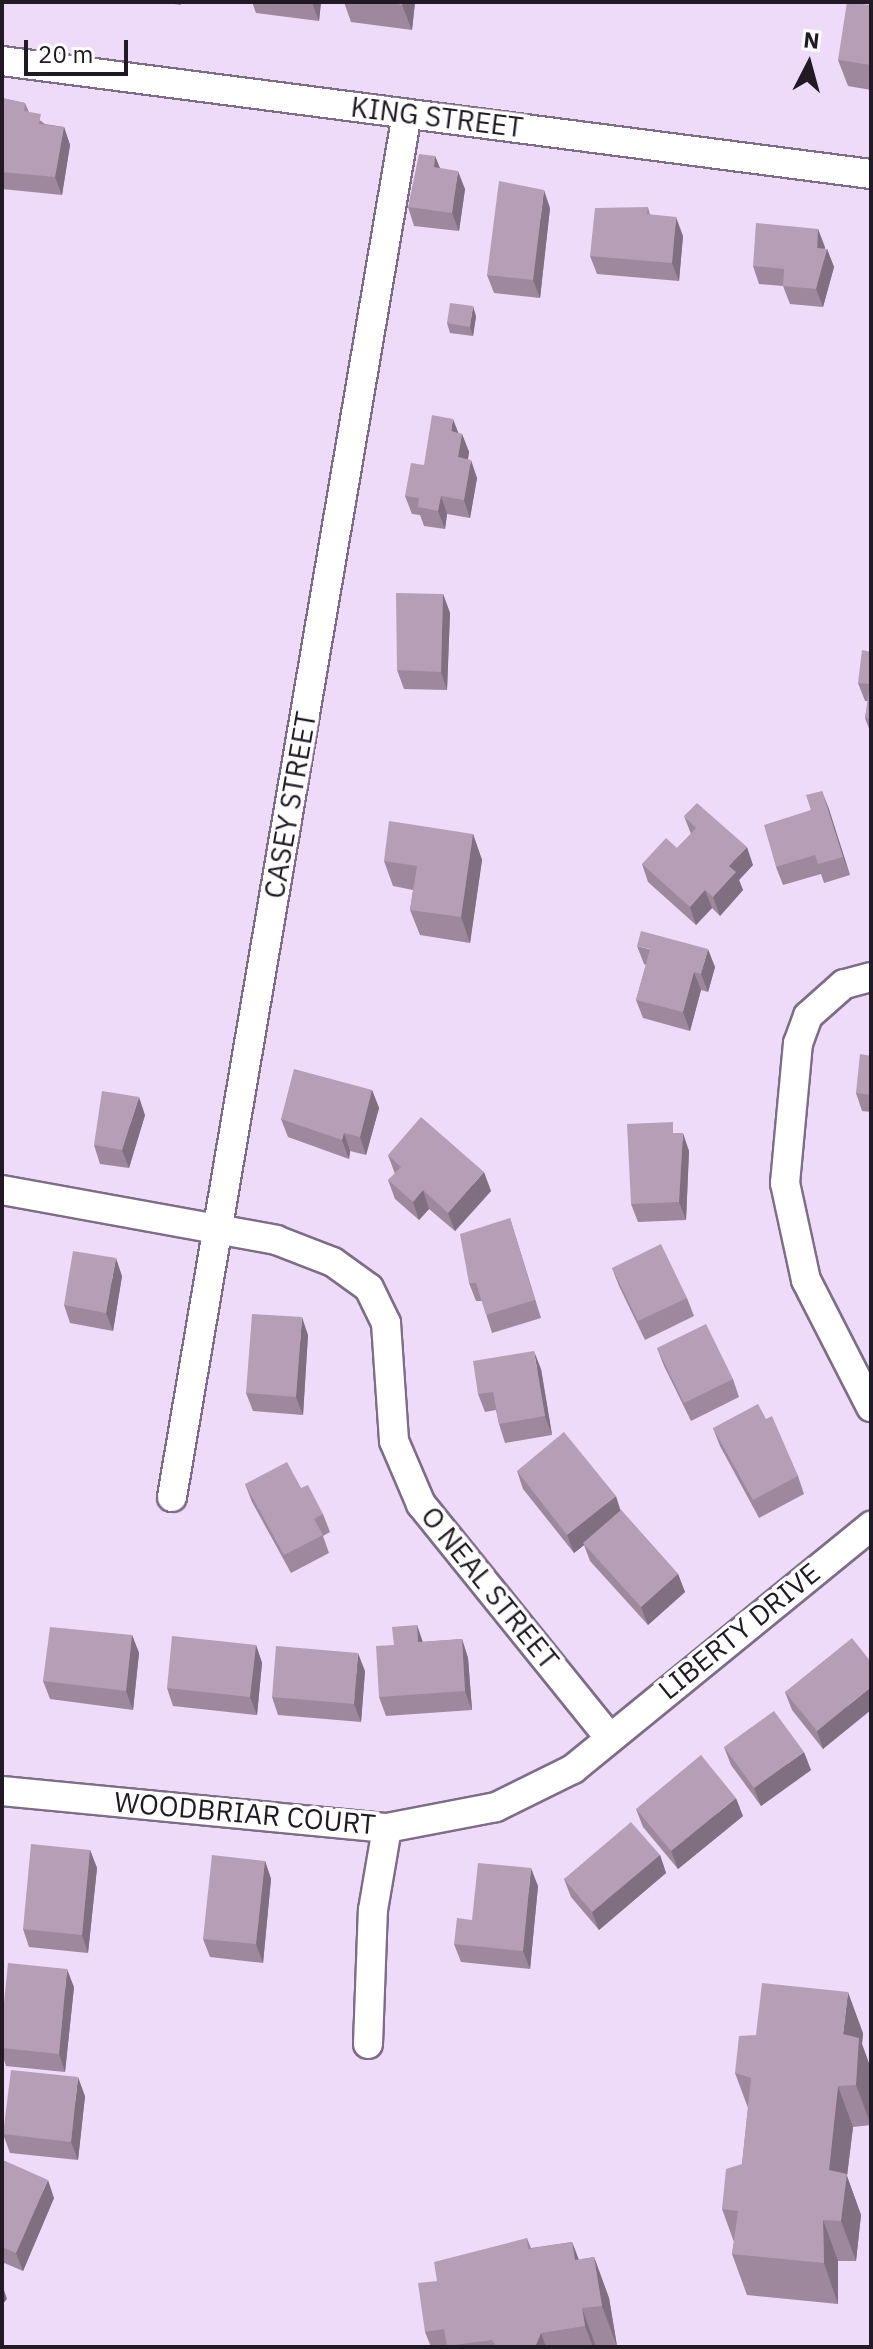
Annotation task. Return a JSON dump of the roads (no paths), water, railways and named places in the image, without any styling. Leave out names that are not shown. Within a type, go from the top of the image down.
[{"type":"street","name":"KING STREET","points":[[2,61],[871,174]]},
{"type":"street","name":"CASEY STREET","points":[[172,1497],[407,114]]},
{"type":"street","points":[[871,977],[844,984],[808,1016],[798,1043],[785,1183],[806,1280],[871,1407]]},
{"type":"street","name":"O NEAL STREET","points":[[2,1190],[218,1225],[311,1251],[369,1288],[386,1323],[394,1441],[421,1504],[609,1737]]},
{"type":"street","name":"LIBERTY DRIVE","points":[[609,1737],[871,1526]]},
{"type":"street","name":"WOODBRIAR COURT","points":[[2,1791],[387,1828],[440,1821],[531,1794],[609,1737]]},
{"type":"street","points":[[368,2044],[373,1910],[387,1828]]}]
